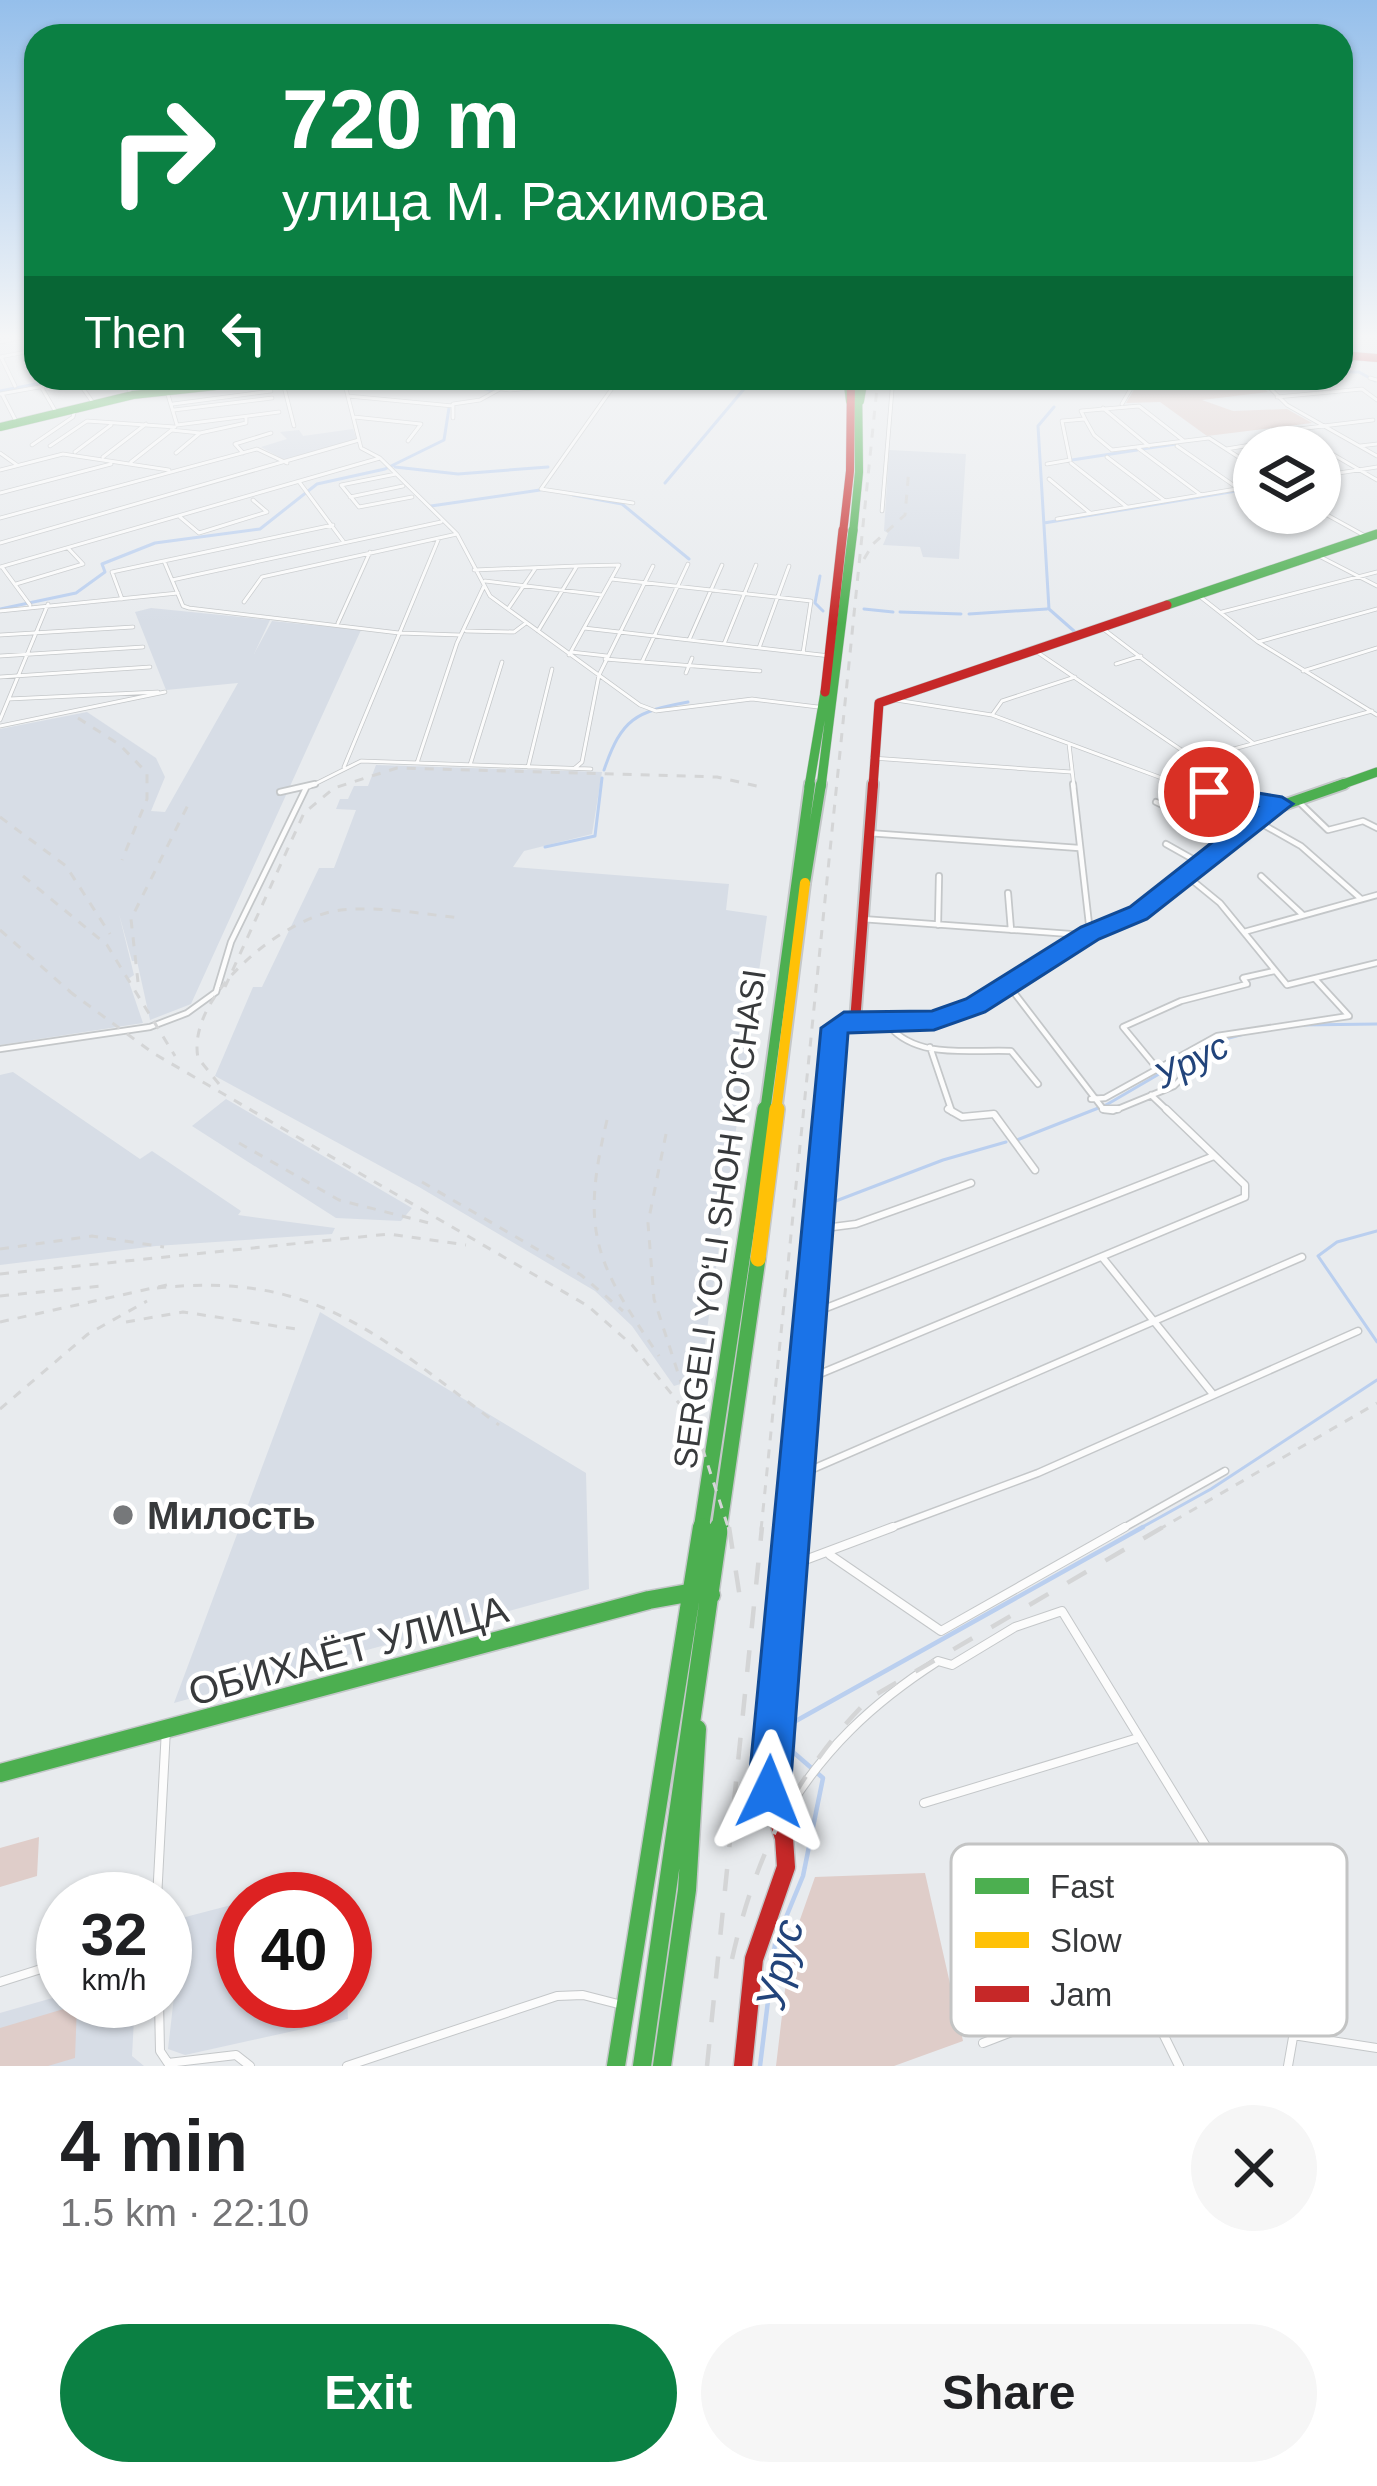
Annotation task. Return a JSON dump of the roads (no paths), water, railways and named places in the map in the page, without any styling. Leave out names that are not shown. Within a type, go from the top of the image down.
[{"type":"main road","name":"SERGELI YO‘LI SHOH KO‘CHASI","points":[[616,2066],[753,1205],[791,899],[830,656],[853,431]]},
{"type":"main road","name":"SERGELI YO‘LI SHOH KO‘CHASI","points":[[642,2066],[768,1202],[807,863],[835,700],[859,472],[857,431]]},
{"type":"main road","points":[[854,1022],[877,706],[1372,536]]},
{"type":"main road","points":[[743,2066],[758,1943],[785,1874],[786,1847],[767,1772],[797,1565],[797,1466],[820,1309],[833,1030],[838,1024],[854,1022],[934,1020],[976,1005],[1088,934],[1138,913],[1282,804],[1377,772]]},
{"type":"main road","name":"ОБИХАЁТ УЛИЦА","points":[[0,1773],[688,1593],[713,1595]]},
{"type":"main road","points":[[662,2066],[687,1890],[698,1700]]},
{"type":"street","points":[[32,445],[50,431]]},
{"type":"street","points":[[50,446],[70,431]]},
{"type":"street","points":[[75,452],[103,431]]},
{"type":"street","points":[[101,458],[136,431]]},
{"type":"street","points":[[131,462],[169,431]]},
{"type":"street","points":[[193,431],[207,431]]},
{"type":"street","points":[[357,431],[361,448]]},
{"type":"street","points":[[408,441],[414,431]]},
{"type":"street","points":[[582,431],[541,489],[633,503]]},
{"type":"street","points":[[882,511],[889,431]]},
{"type":"street","points":[[1047,464],[1070,460],[1064,431]]},
{"type":"street","points":[[1095,431],[1110,449],[1209,438],[1233,453]]},
{"type":"street","points":[[1131,431],[1149,446]]},
{"type":"street","points":[[1172,431],[1184,441]]},
{"type":"street","points":[[1335,431],[1377,456]]},
{"type":"street","points":[[176,453],[200,433]]},
{"type":"street","points":[[244,453],[235,444],[272,433]]},
{"type":"street","points":[[0,542],[288,464],[359,440]]},
{"type":"street","points":[[351,443],[380,458],[457,534],[473,570],[508,609],[649,709],[752,699],[823,707]]},
{"type":"street","points":[[1360,446],[1377,444]]},
{"type":"street","points":[[1177,446],[1233,485]]},
{"type":"street","points":[[1138,447],[1201,495]]},
{"type":"street","points":[[1226,449],[1233,448]]},
{"type":"street","points":[[0,518],[263,449],[288,464]]},
{"type":"street","points":[[0,453],[17,465]]},
{"type":"street","points":[[0,470],[63,454],[175,471]]},
{"type":"street","points":[[1107,457],[1165,501]]},
{"type":"street","points":[[29,603],[1,567],[305,487],[380,458]]},
{"type":"street","points":[[1341,459],[1377,481]]},
{"type":"street","points":[[0,493],[117,462]]},
{"type":"street","points":[[1071,463],[1127,507]]},
{"type":"street","points":[[1341,473],[1377,467]]},
{"type":"street","points":[[332,487],[396,474]]},
{"type":"street","points":[[1049,479],[1090,513]]},
{"type":"street","points":[[341,485],[362,508],[414,496]]},
{"type":"street","points":[[350,497],[405,486]]},
{"type":"street","points":[[305,487],[345,543]]},
{"type":"street","points":[[1057,519],[1233,490]]},
{"type":"street","points":[[180,517],[199,533],[267,512],[250,498]]},
{"type":"street","points":[[1341,521],[1372,536]]},
{"type":"street","points":[[172,580],[441,522]]},
{"type":"street","points":[[122,599],[112,572],[333,525]]},
{"type":"street","points":[[410,529],[417,542]]},
{"type":"street","points":[[244,602],[260,578],[457,534]]},
{"type":"street","points":[[344,767],[439,538]]},
{"type":"street","points":[[16,584],[83,564],[68,548]]},
{"type":"street","points":[[338,623],[370,552]]},
{"type":"street","points":[[1317,555],[1377,586]]},
{"type":"street","points":[[164,561],[189,608],[399,633],[514,632],[526,623]]},
{"type":"street","points":[[642,662],[688,564]]},
{"type":"street","points":[[473,570],[619,565],[570,653]]},
{"type":"street","points":[[688,640],[722,565]]},
{"type":"street","points":[[724,644],[756,565]]},
{"type":"street","points":[[508,609],[536,566]]},
{"type":"street","points":[[538,632],[577,566]]},
{"type":"street","points":[[575,768],[582,762],[599,675],[652,566]]},
{"type":"street","points":[[759,648],[789,566]]},
{"type":"street","points":[[1222,612],[1377,572]]},
{"type":"street","points":[[611,579],[811,601],[803,653]]},
{"type":"street","points":[[484,584],[602,595]]},
{"type":"street","points":[[417,763],[484,584]]},
{"type":"street","points":[[0,611],[29,603],[178,593]]},
{"type":"street","points":[[1198,596],[1258,642],[1375,713]]},
{"type":"street","points":[[0,723],[49,604]]},
{"type":"street","points":[[1258,642],[1377,609]]},
{"type":"street","points":[[0,635],[133,627]]},
{"type":"street","points":[[584,628],[830,656]]},
{"type":"street","points":[[1102,628],[1253,742]]},
{"type":"street","points":[[0,656],[143,647]]},
{"type":"street","points":[[1303,671],[1377,648]]},
{"type":"street","points":[[1034,650],[1248,795]]},
{"type":"street","points":[[1366,652],[1377,658]]},
{"type":"street","points":[[570,653],[687,670],[760,671]]},
{"type":"street","points":[[1116,664],[1141,656]]},
{"type":"street","points":[[687,670],[692,658]]},
{"type":"street","points":[[470,765],[502,662]]},
{"type":"street","points":[[0,676],[150,667]]},
{"type":"street","points":[[528,766],[552,669]]},
{"type":"street","points":[[992,715],[1002,701],[1075,676]]},
{"type":"street","points":[[0,723],[162,693],[9,699]]},
{"type":"street","points":[[896,700],[992,715],[1189,786],[1282,804]]},
{"type":"street","points":[[1230,749],[1375,713]]},
{"type":"street","points":[[862,920],[1088,934],[1069,744]]},
{"type":"street","points":[[872,758],[1071,772]]},
{"type":"street","points":[[280,792],[306,788],[361,761],[591,769]]},
{"type":"street","points":[[0,1049],[150,1027],[187,1013],[216,992],[231,942],[306,788]]},
{"type":"street","points":[[1298,801],[1328,830],[1364,821],[1377,828]]},
{"type":"street","points":[[1156,802],[1234,839]]},
{"type":"street","points":[[1255,820],[1301,846],[1361,899]]},
{"type":"street","points":[[868,832],[1079,848]]},
{"type":"street","points":[[1166,844],[1202,864]]},
{"type":"street","points":[[938,925],[939,875]]},
{"type":"street","points":[[1187,876],[1202,884],[1291,986],[1377,963]]},
{"type":"street","points":[[1261,876],[1304,915]]},
{"type":"street","points":[[1008,893],[1011,930]]},
{"type":"street","points":[[1243,932],[1377,895]]},
{"type":"street","points":[[1368,966],[1377,974]]},
{"type":"street","points":[[1157,1069],[1123,1027],[1181,1001],[1274,971]]},
{"type":"street","points":[[1091,1099],[1105,1098],[1216,1036],[1349,1016],[1316,980]]},
{"type":"street","points":[[1009,986],[1101,1107],[1113,1111],[1184,1076]]},
{"type":"street","points":[[888,1023],[895,1036],[945,1052],[1011,1051],[1038,1084]]},
{"type":"street","points":[[930,1047],[948,1110],[962,1117],[994,1114],[1035,1170]]},
{"type":"street","points":[[814,1373],[1245,1197],[1245,1185],[1151,1095]]},
{"type":"street","points":[[820,1309],[1214,1156]]},
{"type":"street","points":[[825,1229],[924,1203],[971,1183]]},
{"type":"street","points":[[1102,1256],[1211,1393]]},
{"type":"street","points":[[797,1466],[815,1468],[1302,1257]]},
{"type":"street","points":[[797,1565],[1038,1473],[1358,1330]]},
{"type":"street","points":[[830,1555],[941,1630],[1225,1471]]},
{"type":"street","points":[[779,1823],[821,1755],[888,1690],[938,1661],[952,1665],[1053,1610],[1070,1619],[1205,1844]]},
{"type":"street","points":[[159,1872],[166,1729]]},
{"type":"street","points":[[924,1803],[1138,1738]]},
{"type":"street","points":[[0,1982],[36,1971]]},
{"type":"street","points":[[346,2066],[564,1995],[626,2006]]},
{"type":"street","points":[[160,2028],[160,2050],[168,2062],[180,2065],[236,2055],[250,2066]]},
{"type":"street","points":[[982,2044],[1003,2036]]},
{"type":"street","points":[[1164,2036],[1179,2066]]},
{"type":"street","points":[[1288,2066],[1294,2036]]},
{"type":"street","points":[[1300,2036],[1377,2048]]},
{"type":"waterway","points":[[0,609],[76,593],[105,572],[102,564],[155,543],[260,529],[317,484],[385,469],[444,440],[445,431]]},
{"type":"waterway","points":[[665,483],[708,431]]},
{"type":"waterway","points":[[1038,431],[1049,609],[1074,631]]},
{"type":"waterway","points":[[1142,449],[1176,444]]},
{"type":"waterway","points":[[1072,460],[1137,450]]},
{"type":"waterway","points":[[395,467],[458,474],[548,467]]},
{"type":"waterway","points":[[431,506],[540,490]]},
{"type":"waterway","points":[[1044,523],[1233,492]]},
{"type":"waterway","points":[[573,495],[622,504],[689,559]]},
{"type":"waterway","points":[[820,576],[815,603],[823,611]]},
{"type":"waterway","points":[[864,609],[893,612]]},
{"type":"waterway","points":[[969,614],[1047,609]]},
{"type":"waterway","points":[[900,612],[961,614]]},
{"type":"waterway","points":[[604,770],[617,739],[633,720],[688,702]]},
{"type":"waterway","points":[[545,847],[595,836],[602,778]]},
{"type":"waterway","name":"Урус","points":[[1301,1025],[1377,1024]]},
{"type":"waterway","name":"Урус","points":[[1017,1140],[1106,1105],[1214,1042],[1244,1034]]},
{"type":"waterway","name":"Урус","points":[[803,1530],[830,1236],[828,1204],[943,1160],[1006,1142]]},
{"type":"waterway","points":[[1377,1231],[1337,1242],[1318,1256],[1377,1342]]},
{"type":"waterway","points":[[1137,1530],[1211,1489],[1377,1380]]},
{"type":"waterway","name":"Урус","points":[[794,1722],[803,1527]]},
{"type":"waterway","points":[[794,1722],[1143,1527]]},
{"type":"waterway","name":"Урус","points":[[760,2066],[775,1944],[803,1876],[823,1778],[793,1752],[794,1722]]},
{"type":"railway","points":[[761,1530],[873,431]]},
{"type":"railway","points":[[864,559],[873,544],[905,515],[909,468]]},
{"type":"railway","points":[[78,718],[120,745],[147,773],[147,799],[122,860]]},
{"type":"railway","points":[[229,979],[304,813],[334,788],[397,768],[717,777],[761,787]]},
{"type":"railway","points":[[138,982],[131,919],[188,805]]},
{"type":"railway","points":[[0,817],[66,866],[110,934]]},
{"type":"railway","points":[[23,876],[107,945],[175,1056]]},
{"type":"railway","points":[[229,979],[268,943],[318,915],[386,910],[461,918]]},
{"type":"railway","points":[[0,930],[71,992]]},
{"type":"railway","points":[[219,1084],[198,1058],[198,1034],[207,1009],[229,979]]},
{"type":"railway","points":[[225,987],[229,979]]},
{"type":"railway","points":[[71,992],[153,1053],[588,1306],[632,1345],[694,1421]]},
{"type":"railway","points":[[71,992],[75,996]]},
{"type":"railway","points":[[607,1120],[595,1191],[599,1245],[620,1295],[659,1356]]},
{"type":"railway","points":[[666,1134],[648,1223],[654,1299],[694,1421]]},
{"type":"railway","points":[[239,1143],[339,1200],[429,1223]]},
{"type":"railway","points":[[422,1182],[581,1275],[623,1311]]},
{"type":"railway","points":[[0,1274],[389,1234],[466,1245]]},
{"type":"railway","points":[[0,1249],[92,1236],[164,1247]]},
{"type":"railway","points":[[0,1322],[171,1284]]},
{"type":"railway","points":[[157,1288],[213,1285],[304,1300],[380,1338],[499,1425]]},
{"type":"railway","points":[[0,1296],[101,1286]]},
{"type":"railway","points":[[0,1409],[88,1334],[147,1301]]},
{"type":"railway","points":[[126,1322],[183,1312],[296,1329]]},
{"type":"railway","points":[[1158,1530],[1377,1403]]},
{"type":"railway","points":[[694,1421],[729,1530]]},
{"type":"railway","points":[[729,1527],[742,1611]]},
{"type":"railway","points":[[707,2066],[762,1527]]},
{"type":"railway","points":[[732,1959],[753,1885],[782,1818],[820,1756],[870,1698],[1163,1527]]},
{"type":"place","name":"Милость","points":[[123,1515]]}]
